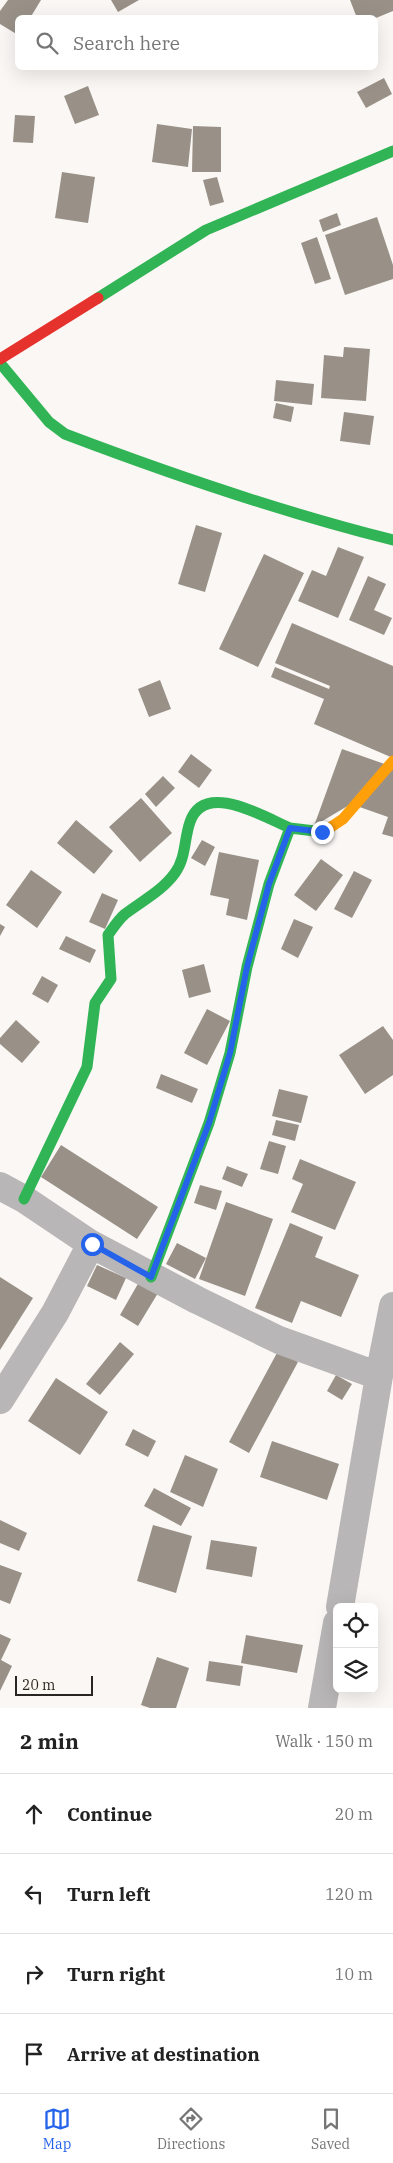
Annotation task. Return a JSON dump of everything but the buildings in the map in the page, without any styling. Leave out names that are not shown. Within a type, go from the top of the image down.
[{"type":"street","points":[[0,359],[206,230],[393,151]]},
{"type":"street","points":[[0,363],[49,422],[65,434],[192,480],[330,525],[393,540]]},
{"type":"street","points":[[24,1199],[87,1067],[94,1003],[111,979],[108,935],[123,916],[165,885],[176,872],[184,854],[190,821],[199,806],[217,801],[236,805],[290,828],[322,832],[343,819],[393,761]]},
{"type":"street","points":[[151,1277],[209,1123],[230,1053],[247,967],[269,884],[290,828]]},
{"type":"street","points":[[0,1186],[24,1199],[92,1244],[151,1277],[279,1340],[379,1376]]},
{"type":"street","points":[[1,1396],[55,1313],[92,1244]]},
{"type":"street","points":[[341,1603],[379,1376],[393,1306]]},
{"type":"street","points":[[322,1708],[333,1646]]},
{"type":"traffic: fast","points":[[98,298],[206,230],[393,151]]},
{"type":"traffic: fast","points":[[0,363],[49,422],[65,434],[228,492],[393,540]]},
{"type":"traffic: fast","points":[[24,1199],[87,1067],[95,1003],[111,979],[108,935],[122,916],[158,890],[175,873],[183,855],[190,822],[197,810],[208,804],[235,805],[251,810],[290,828]]},
{"type":"traffic: fast","points":[[151,1277],[209,1123],[230,1053],[247,967],[269,884],[290,828],[323,832],[331,827]]},
{"type":"traffic: slow","points":[[331,827],[343,819],[393,761]]},
{"type":"traffic: jam","points":[[0,359],[98,298]]},
{"type":"route","points":[[92,1244],[151,1277],[209,1123],[230,1053],[247,967],[269,884],[290,828],[322,832]]}]
